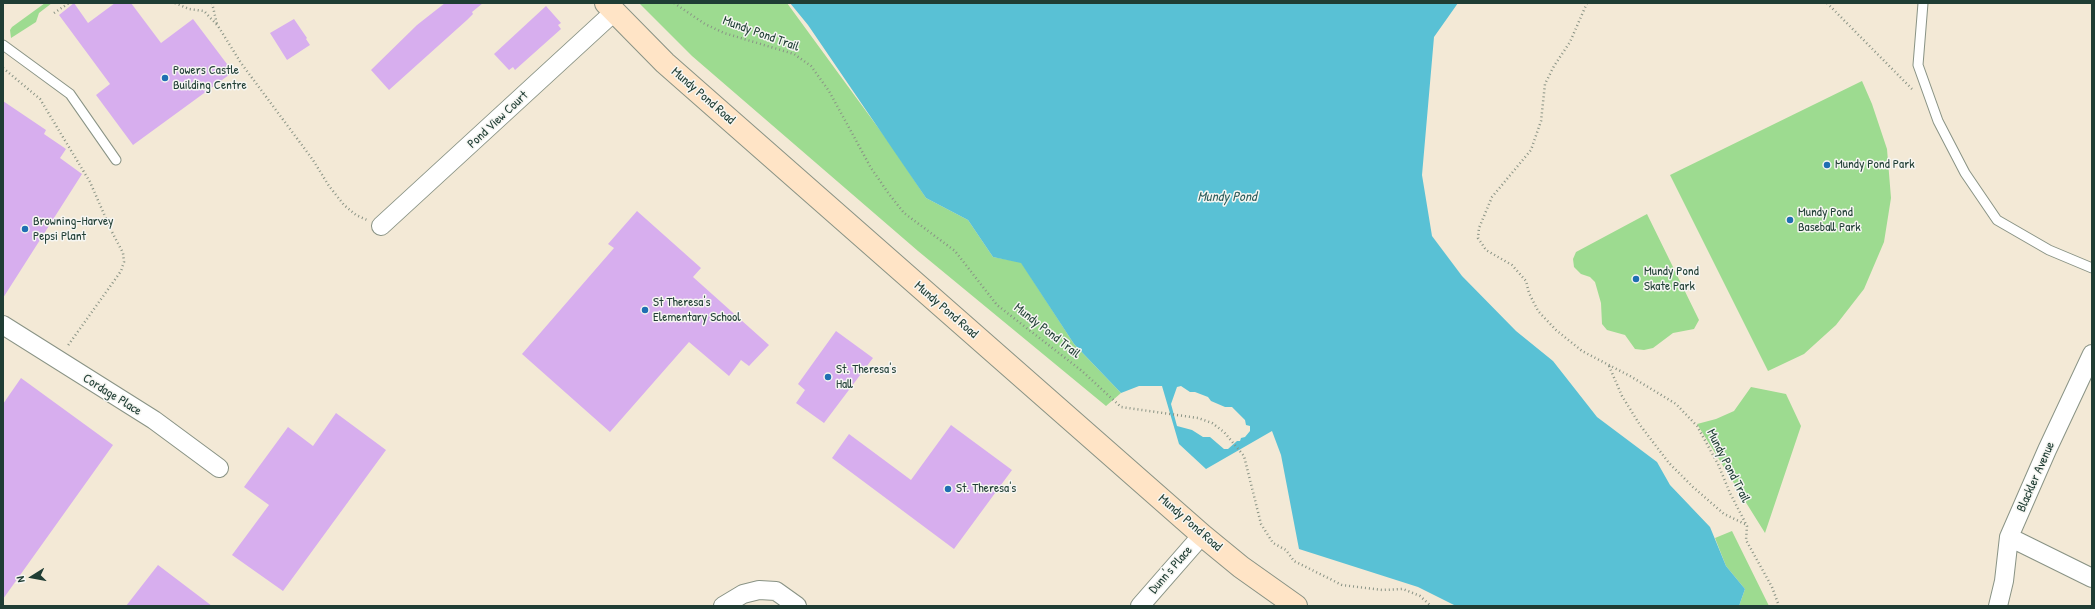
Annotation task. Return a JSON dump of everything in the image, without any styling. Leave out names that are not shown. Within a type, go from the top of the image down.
[{"type":"street","name":"Pond View Court","points":[[380,226],[610,8]]},
{"type":"street","name":"Mundy Pond Road","points":[[610,8],[665,63],[1202,535],[1241,566],[1296,606]]},
{"type":"street","name":"Cordage Place","points":[[3,325],[57,361],[154,420],[219,468]]},
{"type":"street","name":"Blackler Avenue","points":[[1998,606],[2004,581],[2010,538],[2047,450],[2092,354]]},
{"type":"street","name":"Dunn's Place","points":[[1140,606],[1202,535]]},
{"type":"street","points":[[2010,538],[2092,578]]},
{"type":"street","points":[[723,606],[743,594],[759,590],[776,591],[797,606]]},
{"type":"lane","points":[[1923,3],[1918,65],[1938,121],[1965,173],[1998,220],[2049,250],[2092,268]]},
{"type":"lane","points":[[3,45],[70,94],[116,160]]},
{"type":"path","points":[[54,13],[69,3]]},
{"type":"path","points":[[174,3],[189,9],[204,11],[218,26],[241,63],[344,205],[356,215],[380,226]]},
{"type":"path","points":[[212,3],[218,26]]},
{"type":"path","name":"Mundy Pond Trail","points":[[674,3],[724,33],[794,54],[811,66],[829,91],[871,168],[904,213],[955,251],[997,304],[1082,371],[1121,407],[1184,415],[1205,420],[1218,427],[1229,437],[1244,456],[1261,524],[1274,543],[1286,550],[1294,561],[1342,585],[1382,590],[1403,589],[1420,596],[1431,606]]},
{"type":"path","name":"Mundy Pond Trail","points":[[1587,3],[1570,42],[1554,66],[1545,84],[1541,121],[1531,150],[1492,197],[1479,228],[1478,238],[1486,250],[1512,265],[1526,281],[1529,293],[1538,311],[1556,330],[1582,351],[1630,376],[1676,404],[1697,426],[1718,464],[1730,493],[1747,526],[1746,540],[1772,587],[1779,606]]},
{"type":"path","points":[[1827,3],[1913,90]]},
{"type":"path","points":[[3,68],[40,100],[90,182],[123,253],[124,262],[121,272],[57,361]]},
{"type":"path","name":"Mundy Pond Trail","points":[[1609,366],[1622,396],[1640,425],[1669,463],[1693,487],[1724,514],[1747,526]]},
{"type":"green space","points":[[45,3],[52,3],[39,13],[36,22],[11,38],[10,30],[12,27]]},
{"type":"green space","points":[[639,3],[787,3],[893,148],[926,198],[968,220],[993,257],[1021,262],[1074,344],[1121,393],[1106,406],[918,251],[692,56]]},
{"type":"green space","name":"Mundy Pond Baseball Park","points":[[1862,81],[1872,104],[1887,149],[1891,198],[1884,242],[1864,289],[1836,325],[1804,354],[1768,371],[1670,175]]},
{"type":"green space","name":"Mundy Pond Skate Park","points":[[1647,214],[1699,320],[1694,329],[1673,333],[1653,348],[1644,350],[1635,349],[1625,335],[1607,330],[1602,324],[1601,303],[1595,282],[1590,277],[1581,274],[1574,267],[1573,259],[1576,252]]},
{"type":"green space","points":[[1751,387],[1786,394],[1801,426],[1765,533],[1697,424],[1716,419],[1734,411]]},
{"type":"green space","points":[[1732,531],[1769,606],[1739,606],[1745,589],[1726,566],[1715,538]]},
{"type":"water","name":"Mundy Pond","points":[[790,3],[1458,3],[1434,37],[1422,175],[1432,236],[1462,276],[1516,331],[1553,361],[1597,417],[1657,462],[1670,485],[1710,527],[1726,566],[1745,589],[1739,606],[1456,606],[1418,587],[1299,549],[1281,455],[1272,431],[1206,469],[1179,444],[1162,386],[1139,386],[1121,393],[1074,344],[1021,263],[993,257],[968,220],[926,198],[808,25]],"holes":[[[1181,386],[1190,392],[1195,392],[1208,397],[1211,401],[1225,407],[1232,407],[1245,420],[1246,425],[1250,426],[1250,431],[1245,437],[1241,438],[1240,441],[1237,441],[1228,449],[1224,449],[1210,437],[1203,437],[1192,430],[1177,426],[1171,404],[1177,387]]]},
{"type":"building","name":"Powers Castle Building Centre","points":[[74,3],[88,23],[115,3],[131,3],[161,43],[193,19],[233,72],[133,145],[96,95],[110,84],[59,15]]},
{"type":"building","points":[[445,3],[483,3],[472,12],[473,14],[467,20],[389,90],[371,70],[417,25]]},
{"type":"building","points":[[546,6],[561,23],[558,25],[561,29],[515,70],[513,67],[509,70],[494,54]]},
{"type":"building","points":[[294,19],[310,45],[287,60],[270,33]]},
{"type":"building","name":"Browning-Harvey Pepsi Plant","points":[[3,101],[46,130],[44,134],[66,149],[60,158],[82,174],[3,298]]},
{"type":"building","name":"St Theresa's Elementary School","points":[[637,211],[701,268],[693,277],[769,345],[749,366],[741,360],[729,376],[689,342],[610,432],[522,354],[614,248],[608,244]]},
{"type":"building","points":[[836,331],[873,358],[824,423],[796,403],[805,390],[798,384]]},
{"type":"building","points":[[21,378],[113,445],[3,599],[3,404]]},
{"type":"building","points":[[336,413],[386,450],[283,591],[232,555],[269,505],[244,487],[288,427],[313,446]]},
{"type":"building","points":[[951,425],[1012,470],[954,549],[832,458],[849,434],[911,480]]},
{"type":"building","points":[[158,565],[212,606],[126,606]]},
{"type":"place","name":"Powers Castle Building Centre","points":[[165,78]]},
{"type":"place","name":"Mundy Pond Park","points":[[1827,165]]},
{"type":"place","name":"Mundy Pond Baseball Park","points":[[1790,220]]},
{"type":"place","name":"Browning-Harvey Pepsi Plant","points":[[25,229]]},
{"type":"place","name":"Mundy Pond Skate Park","points":[[1636,279]]},
{"type":"place","name":"St Theresa's Elementary School","points":[[645,310]]},
{"type":"place","name":"St. Theresa's Hall","points":[[828,377]]},
{"type":"place","name":"St. Theresa's","points":[[948,489]]}]
